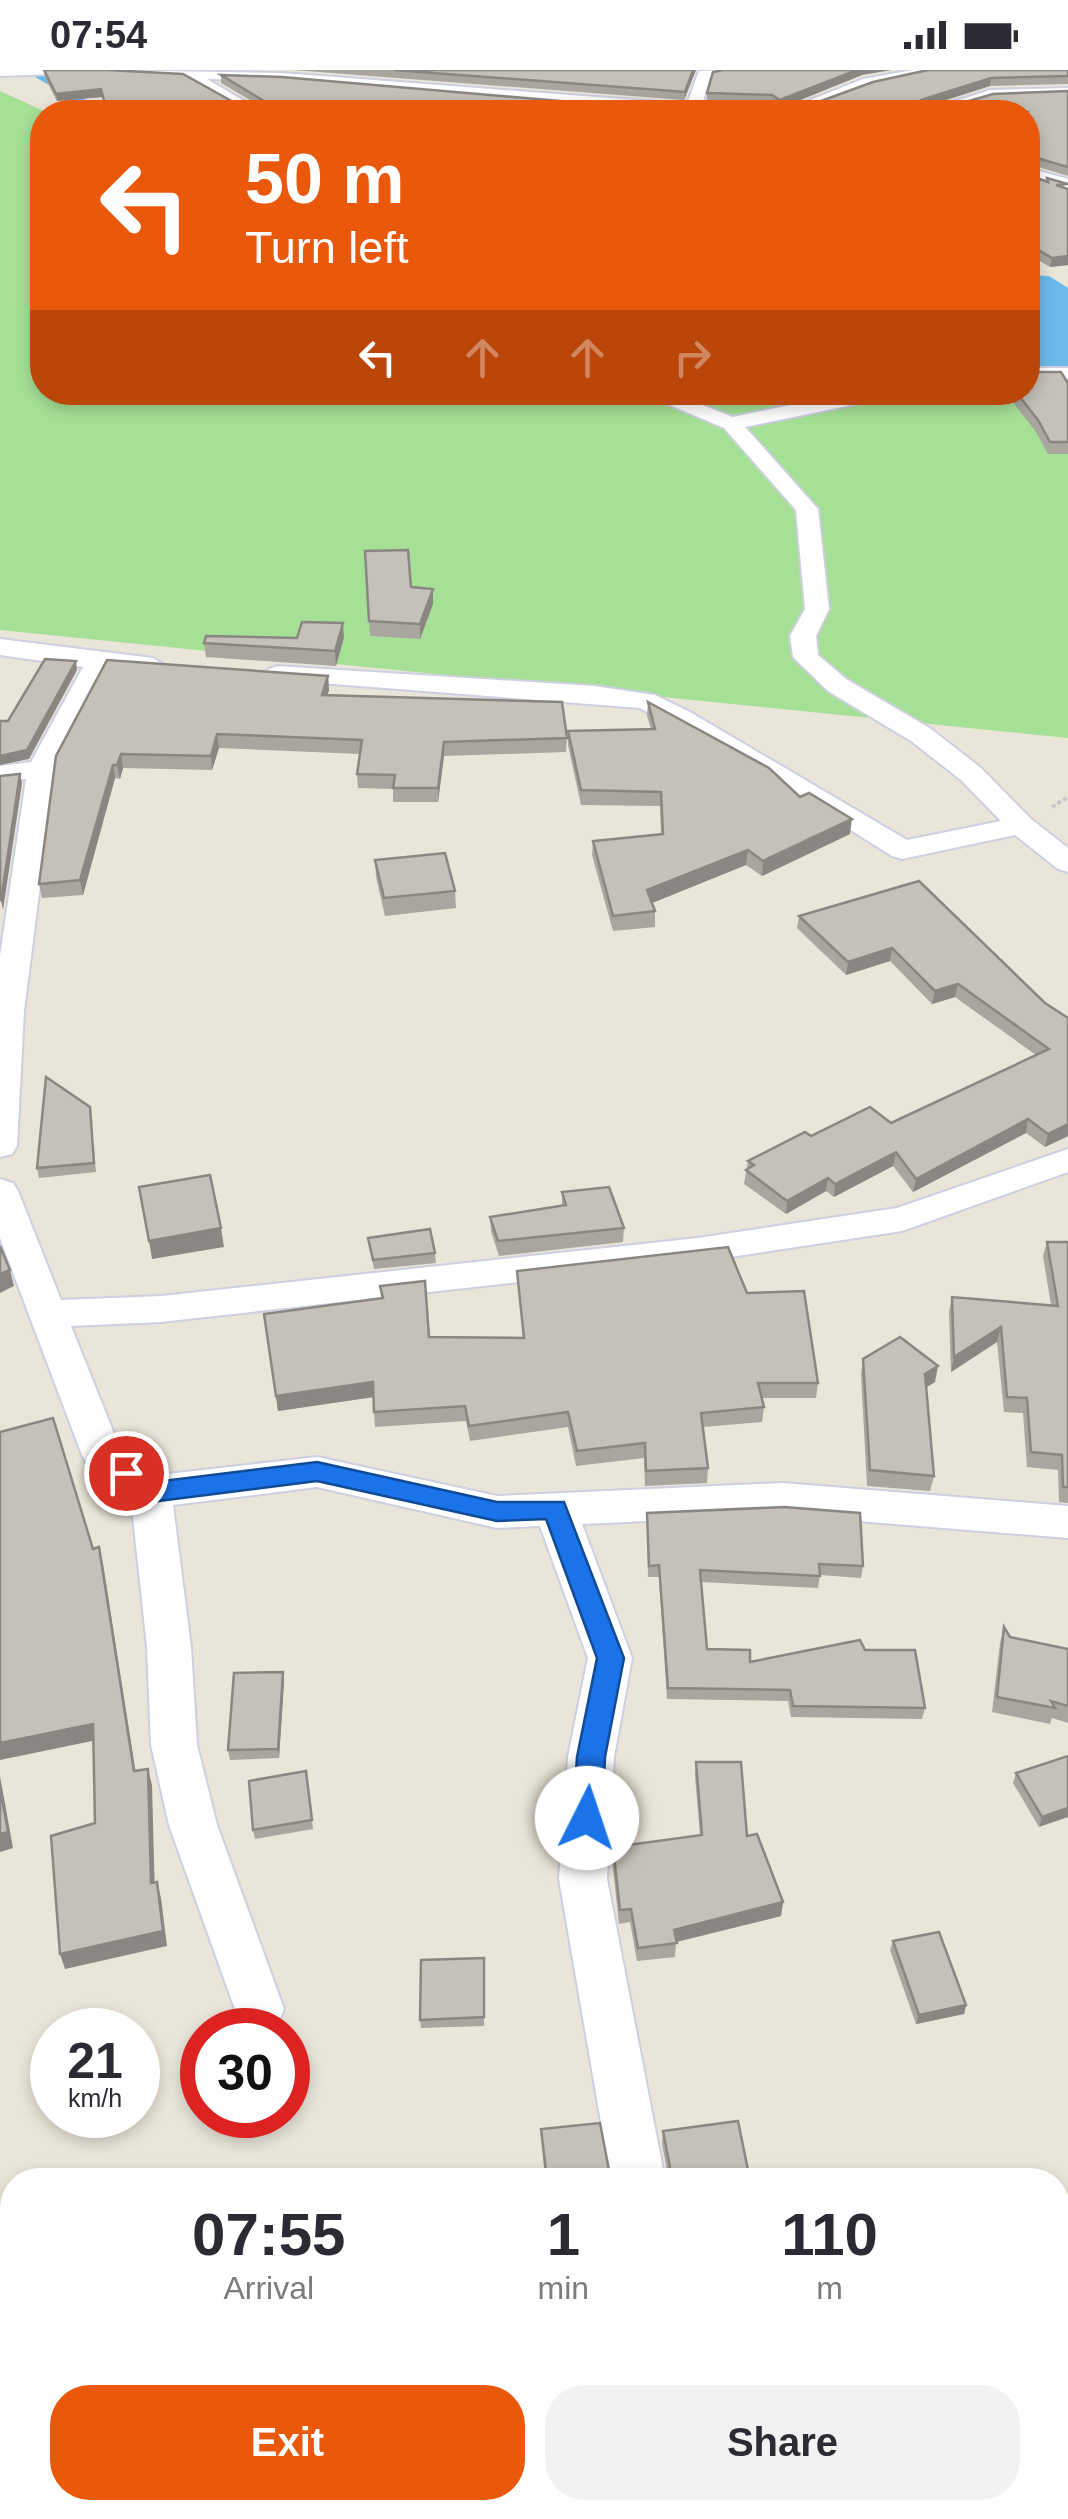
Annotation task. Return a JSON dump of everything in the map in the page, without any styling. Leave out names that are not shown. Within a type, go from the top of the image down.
[{"type":"street","points":[[0,72],[53,70]]},
{"type":"street","points":[[107,70],[234,74],[328,83],[487,86],[595,100]]},
{"type":"street","points":[[328,83],[348,70]]},
{"type":"street","points":[[696,100],[704,74],[732,70]]},
{"type":"street","points":[[820,100],[868,82],[940,70]]},
{"type":"street","points":[[187,72],[234,100]]},
{"type":"street","points":[[970,100],[990,94],[1068,92]]},
{"type":"street","points":[[1040,177],[1068,184]]},
{"type":"street","points":[[1040,374],[1068,374]]},
{"type":"street","points":[[682,405],[731,424],[808,509],[816,609],[803,636],[806,658],[837,685],[921,735],[971,774],[1068,864]]},
{"type":"street","points":[[731,424],[822,405]]},
{"type":"street","points":[[0,647],[100,662],[175,667]]},
{"type":"street","points":[[0,1146],[8,1012],[41,769],[100,662]]},
{"type":"street","points":[[250,672],[594,694],[646,702],[790,779],[902,850],[1022,825]]},
{"type":"street","points":[[0,774],[41,769]]},
{"type":"street","points":[[49,1314],[162,1309],[698,1250],[902,1220],[1068,1160]]},
{"type":"street","points":[[0,1191],[102,1455],[151,1492],[317,1472],[497,1512],[783,1499],[1068,1522]]},
{"type":"street","points":[[151,1492],[156,1560],[170,1647],[174,1745],[193,1825],[257,2008]]},
{"type":"street","points":[[555,1509],[610,1658],[591,1757],[583,1879],[598,1981],[636,2168]]},
{"type":"green space","points":[[0,91],[30,105],[30,405],[1040,405],[1040,391],[1068,388],[1068,738],[0,630]]},
{"type":"water","points":[[1040,276],[1049,276],[1068,288],[1068,367],[1040,367]]},
{"type":"building","points":[[44,70],[183,74],[230,100],[104,100],[101,89],[56,94]]},
{"type":"building","points":[[394,70],[693,70],[685,92]]},
{"type":"building","points":[[857,70],[780,100],[772,95],[707,93],[713,72]]},
{"type":"building","points":[[928,70],[1068,70],[1068,76],[991,78],[921,100],[824,100],[873,82]]},
{"type":"building","points":[[221,75],[548,100],[262,100]]},
{"type":"building","points":[[1068,91],[1068,167],[1040,159],[1040,100],[972,100],[993,94]]},
{"type":"building","points":[[1047,178],[1068,184],[1056,185],[1068,189],[1068,256],[1052,258],[1040,251],[1040,179],[1048,182]]},
{"type":"building","points":[[1040,372],[1061,372],[1068,383],[1068,442],[1050,442],[1026,405],[1040,405]]},
{"type":"building","points":[[408,550],[411,587],[433,589],[420,624],[369,621],[365,551]]},
{"type":"building","points":[[302,622],[343,623],[335,651],[204,643],[206,636],[297,638]]},
{"type":"building","points":[[45,659],[76,661],[27,750],[0,756],[0,721],[8,721]]},
{"type":"building","points":[[107,660],[328,676],[322,695],[562,702],[567,738],[444,742],[438,788],[393,788],[395,775],[357,774],[362,740],[217,734],[211,756],[121,754],[117,765],[113,765],[80,880],[39,884],[56,756]]},
{"type":"building","points":[[648,702],[769,768],[800,797],[809,793],[852,819],[763,861],[748,850],[647,890],[655,911],[613,916],[593,841],[663,834],[661,792],[581,790],[568,731],[655,729]]},
{"type":"building","points":[[20,774],[1,900],[0,900],[0,776]]},
{"type":"building","points":[[445,853],[455,891],[384,898],[375,860]]},
{"type":"building","points":[[919,881],[1045,1003],[1068,1018],[1068,1124],[1048,1134],[1028,1119],[916,1179],[896,1152],[835,1184],[828,1178],[787,1201],[746,1170],[754,1165],[748,1161],[805,1132],[811,1136],[870,1107],[891,1123],[1049,1049],[958,984],[935,991],[892,948],[848,962],[799,916]]},
{"type":"building","points":[[46,1077],[90,1107],[94,1163],[37,1168]]},
{"type":"building","points":[[210,1175],[221,1228],[149,1241],[139,1187]]},
{"type":"building","points":[[609,1187],[624,1228],[498,1241],[490,1217],[566,1205],[562,1192]]},
{"type":"building","points":[[430,1229],[435,1253],[373,1260],[368,1238]]},
{"type":"building","points":[[1047,1242],[1068,1242],[1068,1487],[1063,1487],[1062,1455],[1031,1452],[1027,1398],[1007,1397],[1001,1327],[954,1357],[952,1297],[1058,1306]]},
{"type":"building","points":[[0,1246],[10,1270],[0,1274]]},
{"type":"building","points":[[728,1247],[747,1293],[804,1291],[818,1383],[758,1383],[764,1407],[701,1413],[708,1468],[646,1471],[645,1443],[577,1451],[568,1412],[469,1426],[465,1406],[374,1412],[373,1382],[276,1396],[264,1314],[383,1298],[380,1286],[425,1281],[429,1337],[524,1338],[517,1271]]},
{"type":"building","points":[[900,1337],[938,1366],[925,1374],[934,1476],[870,1470],[863,1359]]},
{"type":"building","points":[[53,1418],[93,1549],[99,1547],[134,1771],[148,1769],[151,1883],[157,1882],[163,1931],[60,1954],[51,1836],[95,1823],[93,1724],[0,1743],[0,1432]]},
{"type":"building","points":[[784,1507],[860,1513],[863,1566],[819,1564],[820,1576],[700,1570],[707,1649],[750,1650],[750,1662],[860,1640],[865,1650],[915,1650],[925,1708],[793,1706],[790,1690],[668,1688],[659,1565],[649,1566],[647,1513]]},
{"type":"building","points":[[1004,1627],[1010,1637],[1068,1649],[1068,1706],[1051,1701],[1055,1708],[997,1697]]},
{"type":"building","points":[[283,1672],[278,1749],[228,1750],[234,1673]]},
{"type":"building","points":[[1068,1756],[1068,1808],[1042,1817],[1016,1773]]},
{"type":"building","points":[[696,1762],[741,1762],[747,1836],[757,1834],[783,1902],[674,1930],[677,1943],[638,1948],[631,1909],[620,1910],[613,1847],[702,1835]]},
{"type":"building","points":[[306,1771],[312,1820],[253,1830],[249,1781]]},
{"type":"building","points":[[0,1788],[8,1832],[0,1834]]},
{"type":"building","points":[[939,1932],[966,2005],[919,2015],[893,1941]]},
{"type":"building","points":[[484,1958],[484,2017],[420,2020],[421,1960]]},
{"type":"building","points":[[738,2121],[748,2168],[669,2168],[663,2131]]},
{"type":"building","points":[[600,2123],[609,2168],[546,2168],[541,2129]]},
{"type":"waterway","points":[[45,77],[69,88],[75,100]]},
{"type":"route","points":[[126,1473],[151,1492],[317,1472],[497,1512],[555,1509],[610,1658],[591,1757],[587,1818]]}]
